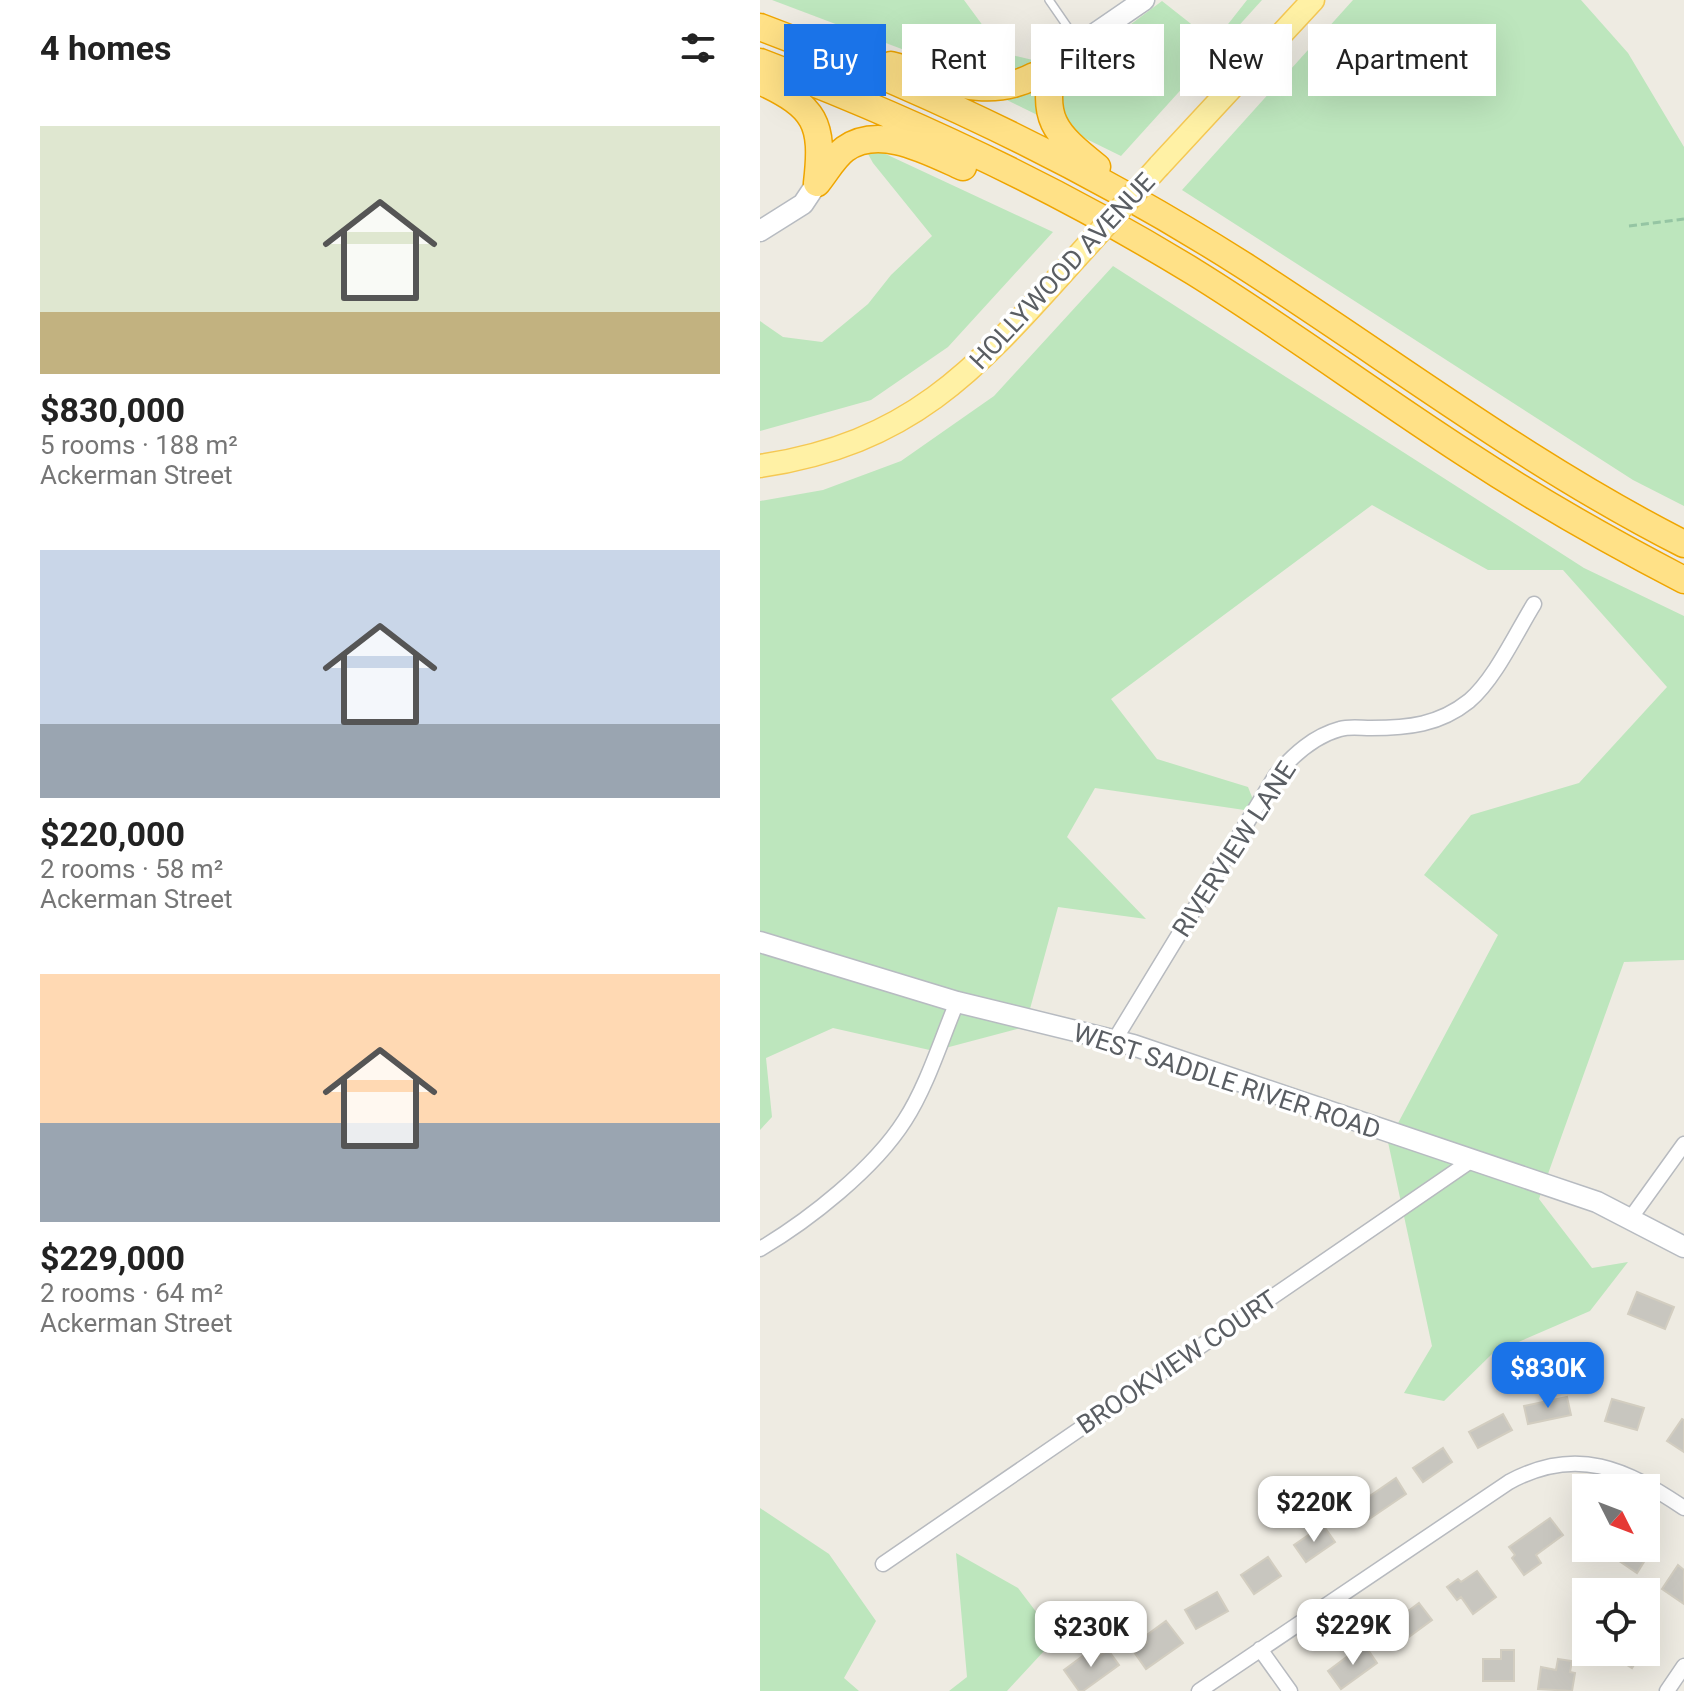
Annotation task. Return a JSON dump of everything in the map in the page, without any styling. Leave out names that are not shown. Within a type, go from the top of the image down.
[{"type":"highway","points":[[760,27],[784,36]]},
{"type":"highway","points":[[760,62],[902,120],[1100,217],[1215,285],[1508,480],[1684,580]]},
{"type":"highway","points":[[886,64],[960,86],[1001,87],[1031,74]]},
{"type":"highway","points":[[886,79],[982,121],[1150,209],[1287,294],[1514,446],[1684,544]]},
{"type":"highway","points":[[760,81],[795,101],[814,121],[821,144],[817,183]]},
{"type":"highway","points":[[1048,96],[1055,129],[1071,146],[1150,209]]},
{"type":"highway","points":[[817,183],[847,147],[864,141],[886,139],[966,168],[1050,191]]},
{"type":"main road","name":"HOLLYWOOD AVENUE","points":[[760,466],[802,459],[841,447],[892,425],[940,395],[993,349],[1313,0]]},
{"type":"street","points":[[1109,24],[1144,0]]},
{"type":"street","points":[[760,231],[803,204],[817,183]]},
{"type":"street","name":"RIVERVIEW LANE","points":[[1114,1041],[1276,775],[1290,759],[1321,736],[1343,728],[1400,728],[1441,719],[1458,709],[1487,680],[1534,604]]},
{"type":"street","name":"WEST SADDLE RIVER ROAD","points":[[760,942],[957,1002],[1114,1041],[1597,1202],[1684,1247]]},
{"type":"street","points":[[760,1249],[809,1217],[847,1184],[905,1120],[957,1002]]},
{"type":"street","points":[[1630,1219],[1684,1144]]},
{"type":"street","name":"BROOKVIEW COURT","points":[[883,1564],[1472,1160]]},
{"type":"street","points":[[1199,1691],[1509,1482],[1537,1470],[1571,1465],[1603,1466],[1643,1481],[1684,1508]]},
{"type":"street","points":[[1260,1649],[1290,1691]]},
{"type":"street","points":[[1667,1691],[1684,1666]]},
{"type":"lane","points":[[1049,0],[1066,24]]},
{"type":"path","points":[[1629,226],[1684,219]]},
{"type":"green space","points":[[772,0],[964,0],[982,24],[902,24],[902,49],[886,43],[886,24],[836,24]]},
{"type":"green space","points":[[1247,0],[1262,0],[1240,24],[1228,24]]},
{"type":"green space","points":[[1353,0],[1581,0],[1628,53],[1684,147],[1684,506],[1633,480],[1182,190],[1267,96],[1292,96],[1292,68],[1308,50],[1308,96],[1496,96],[1496,24],[1331,24]]},
{"type":"green space","points":[[1162,1],[1191,24],[1180,24],[1180,91],[1121,156],[999,96],[1015,96],[1015,56],[1031,60],[1031,96],[1164,96],[1164,24],[1131,24]]},
{"type":"green space","points":[[862,143],[1053,232],[948,347],[871,400],[760,431],[760,321],[783,337],[822,342],[868,304],[891,275],[932,236],[873,163]]},
{"type":"green space","points":[[1113,266],[1584,568],[1684,616],[1684,960],[1624,962],[1539,1199],[1592,1268],[1628,1262],[1590,1311],[1493,1353],[1444,1401],[1404,1393],[1432,1346],[1388,1142],[1498,935],[1424,875],[1471,815],[1579,783],[1667,687],[1563,570],[1488,570],[1372,505],[1111,699],[1157,759],[1248,787],[1258,812],[1095,788],[1067,837],[1146,919],[1058,907],[1025,1027],[934,1051],[833,1028],[766,1058],[772,1117],[760,1130],[760,501],[823,490],[901,461],[994,396]]},
{"type":"green space","points":[[760,1508],[829,1554],[876,1621],[844,1678],[859,1691],[760,1691]]},
{"type":"green space","points":[[956,1553],[1018,1588],[1056,1638],[1007,1691],[949,1691],[967,1677]]},
{"type":"building","points":[[1637,1292],[1674,1307],[1665,1329],[1628,1314]]},
{"type":"building","points":[[1567,1397],[1571,1415],[1528,1424],[1524,1406]]},
{"type":"building","points":[[1612,1399],[1644,1408],[1637,1430],[1605,1421]]},
{"type":"building","points":[[1503,1414],[1512,1430],[1478,1448],[1469,1432]]},
{"type":"building","points":[[1684,1420],[1684,1452],[1667,1441]]},
{"type":"building","points":[[1443,1448],[1452,1462],[1423,1482],[1413,1468]]},
{"type":"building","points":[[1396,1478],[1406,1494],[1362,1524],[1351,1509]]},
{"type":"building","points":[[1550,1518],[1563,1535],[1536,1555],[1541,1563],[1524,1575],[1512,1558],[1515,1555],[1509,1547]]},
{"type":"building","points":[[1323,1525],[1335,1542],[1306,1562],[1294,1545]]},
{"type":"building","points":[[1268,1557],[1281,1576],[1254,1594],[1241,1575]]},
{"type":"building","points":[[1621,1562],[1644,1562],[1637,1573]]},
{"type":"building","points":[[1678,1565],[1684,1570],[1684,1604],[1662,1589]]},
{"type":"building","points":[[1477,1571],[1496,1597],[1473,1614],[1461,1597],[1457,1600],[1447,1587]]},
{"type":"building","points":[[1217,1592],[1228,1611],[1196,1629],[1185,1610]]},
{"type":"building","points":[[1419,1603],[1432,1620],[1395,1647],[1383,1630]]},
{"type":"building","points":[[1166,1621],[1183,1643],[1146,1669],[1134,1652],[1147,1642],[1144,1637]]},
{"type":"building","points":[[1364,1644],[1377,1663],[1341,1689],[1328,1671]]},
{"type":"building","points":[[1091,1650],[1097,1658],[1108,1650],[1119,1665],[1079,1691],[1064,1670]]},
{"type":"building","points":[[1501,1650],[1514,1650],[1514,1681],[1483,1681],[1483,1659],[1501,1659]]},
{"type":"building","points":[[1558,1659],[1572,1661],[1570,1672],[1575,1673],[1572,1691],[1538,1689],[1541,1667],[1556,1670]]}]
